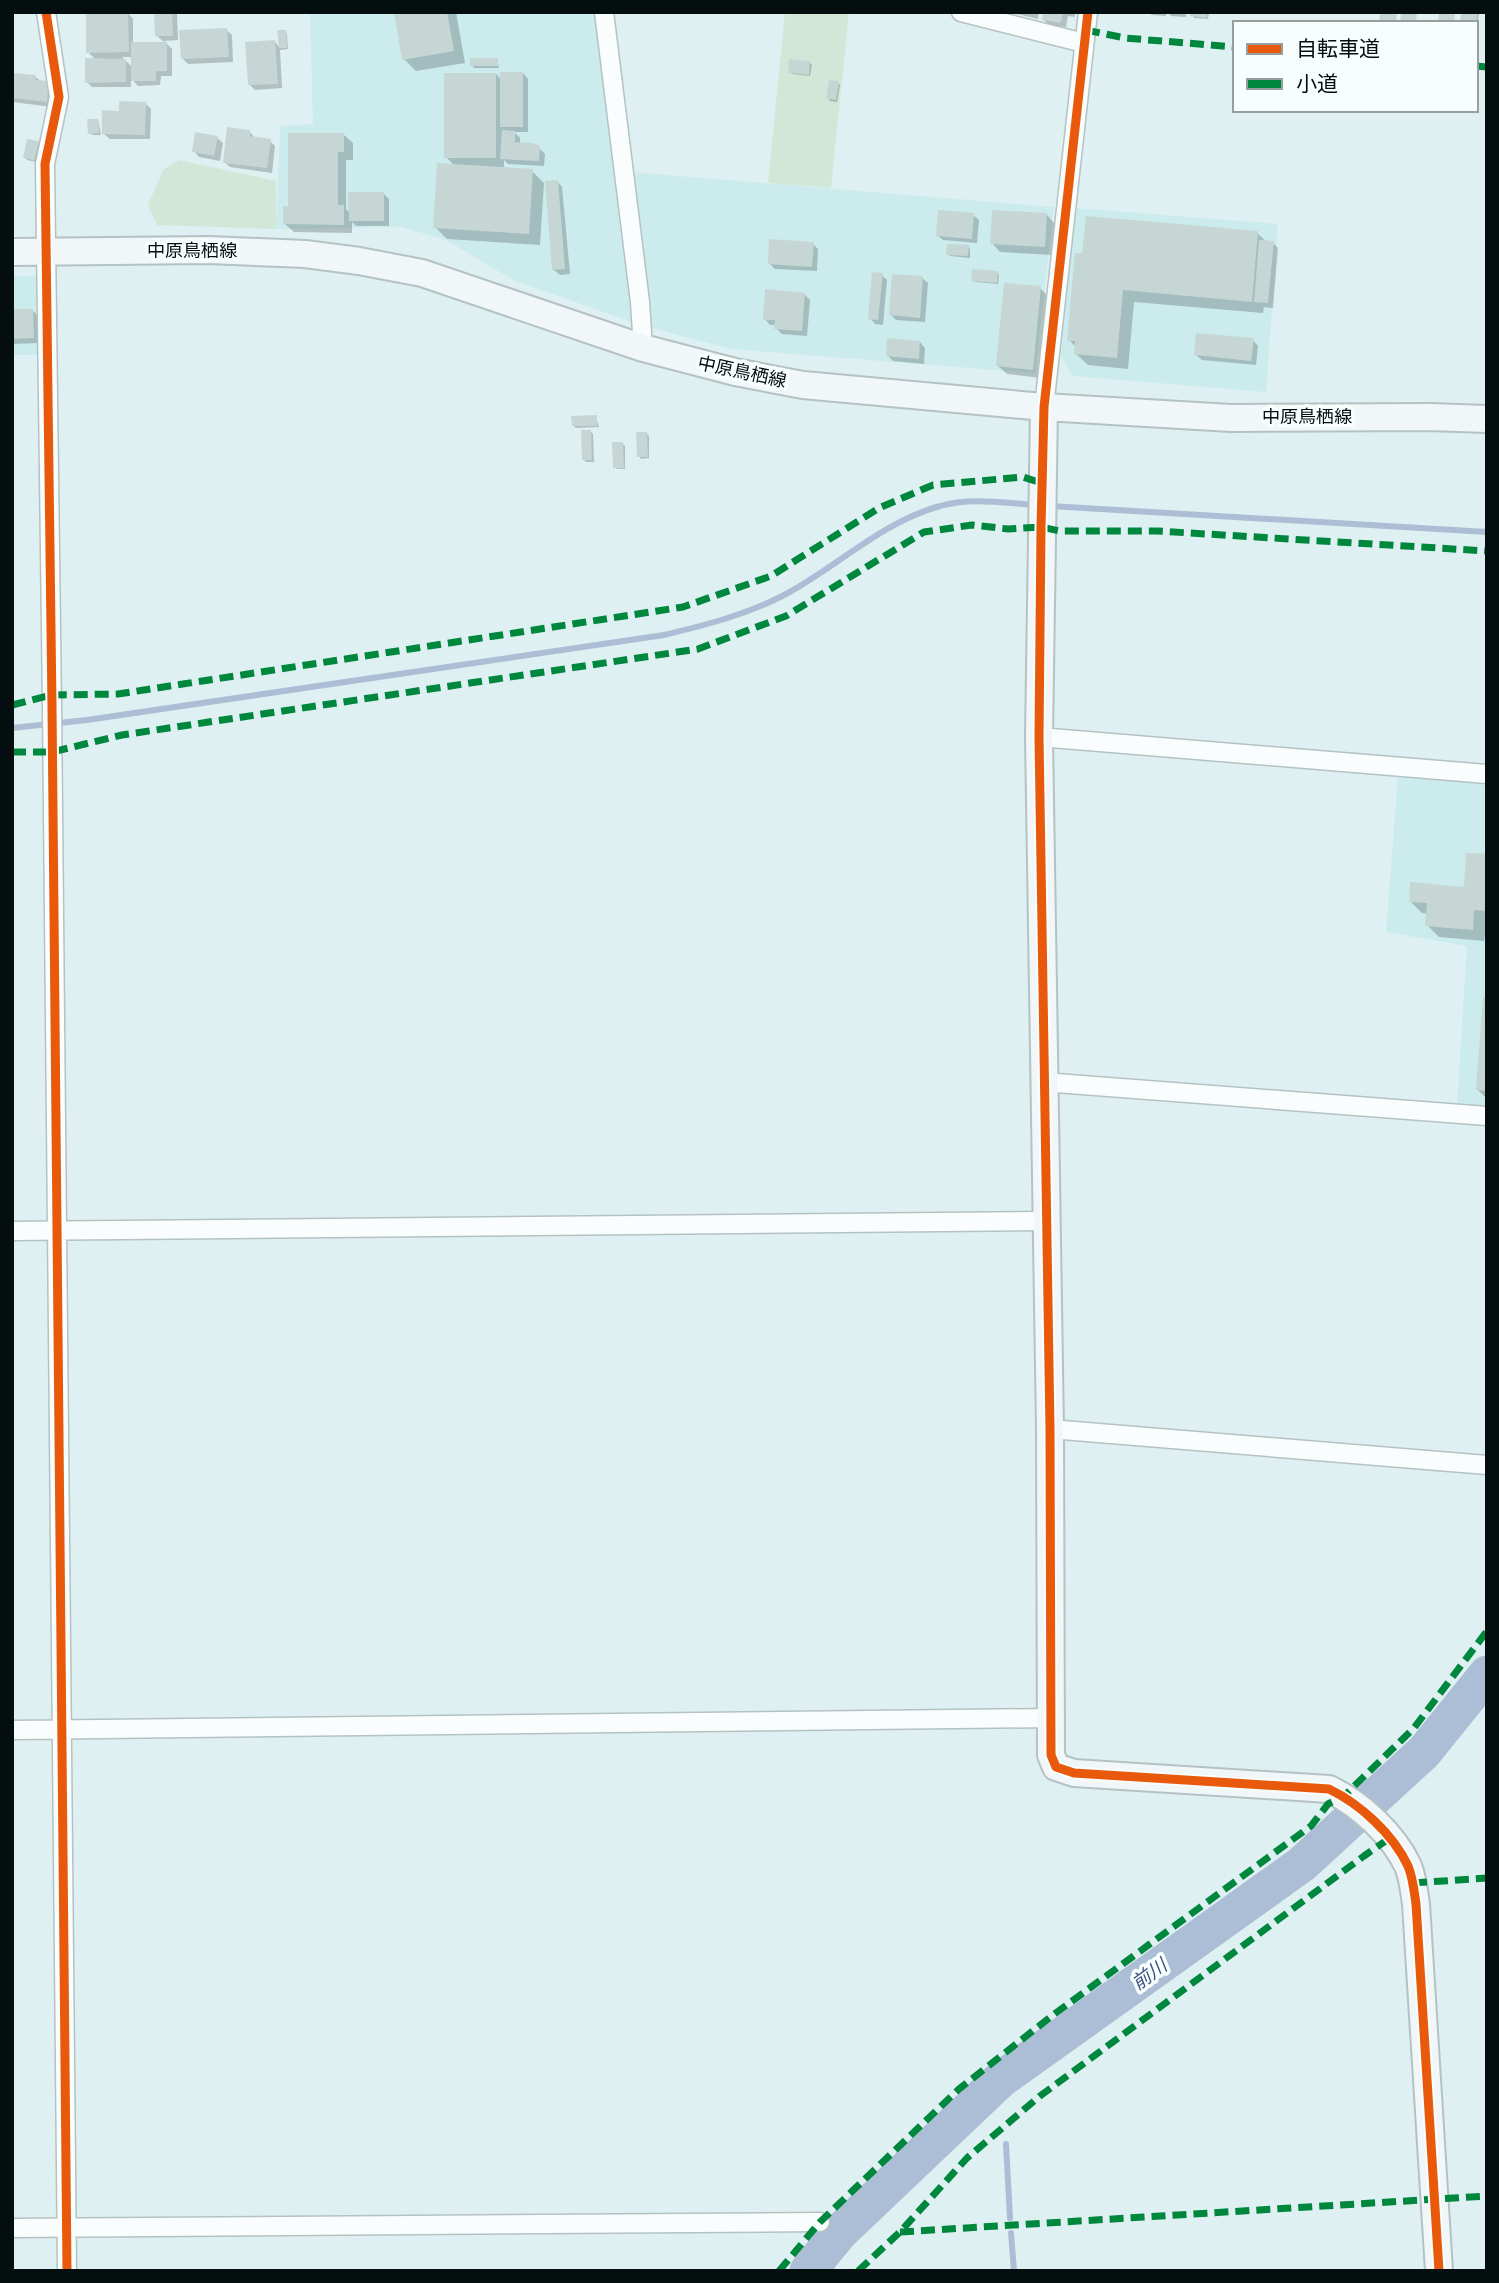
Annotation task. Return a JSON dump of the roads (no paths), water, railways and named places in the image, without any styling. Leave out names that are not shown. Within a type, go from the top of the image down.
[{"type":"street","points":[[46,12],[59,97],[45,164],[67,2271]]},
{"type":"street","points":[[604,12],[639,288],[643,348]]},
{"type":"street","points":[[961,12],[1084,43]]},
{"type":"street","points":[[1088,12],[1044,407],[1041,527],[1039,737],[1050,1429],[1051,1755],[1056,1766],[1074,1773],[1329,1789],[1344,1796],[1385,1832],[1408,1866],[1416,1904],[1439,2271]]},
{"type":"street","name":"中原鳥栖線","points":[[12,252],[209,250],[305,254],[359,261],[422,273],[643,348],[734,372],[803,385],[1044,407],[1231,418],[1487,419]]},
{"type":"street","points":[[1039,737],[1487,774]]},
{"type":"street","points":[[1043,1082],[1487,1116]]},
{"type":"street","points":[[12,1231],[1046,1221]]},
{"type":"street","points":[[1050,1429],[1487,1465]]},
{"type":"street","points":[[12,1730],[1050,1718]]},
{"type":"street","points":[[12,2228],[820,2222]]},
{"type":"waterway","points":[[12,728],[87,720],[664,635],[727,618],[772,601],[805,583],[879,533],[919,513],[963,502],[1036,505]]},
{"type":"waterway","points":[[1050,506],[1487,532]]},
{"type":"waterway","name":"前川","points":[[808,2271],[840,2232],[1000,2080],[1302,1864],[1424,1752],[1487,1674]]},
{"type":"waterway","points":[[1006,2144],[1010,2218]]},
{"type":"waterway","points":[[1011,2233],[1014,2271]]}]
